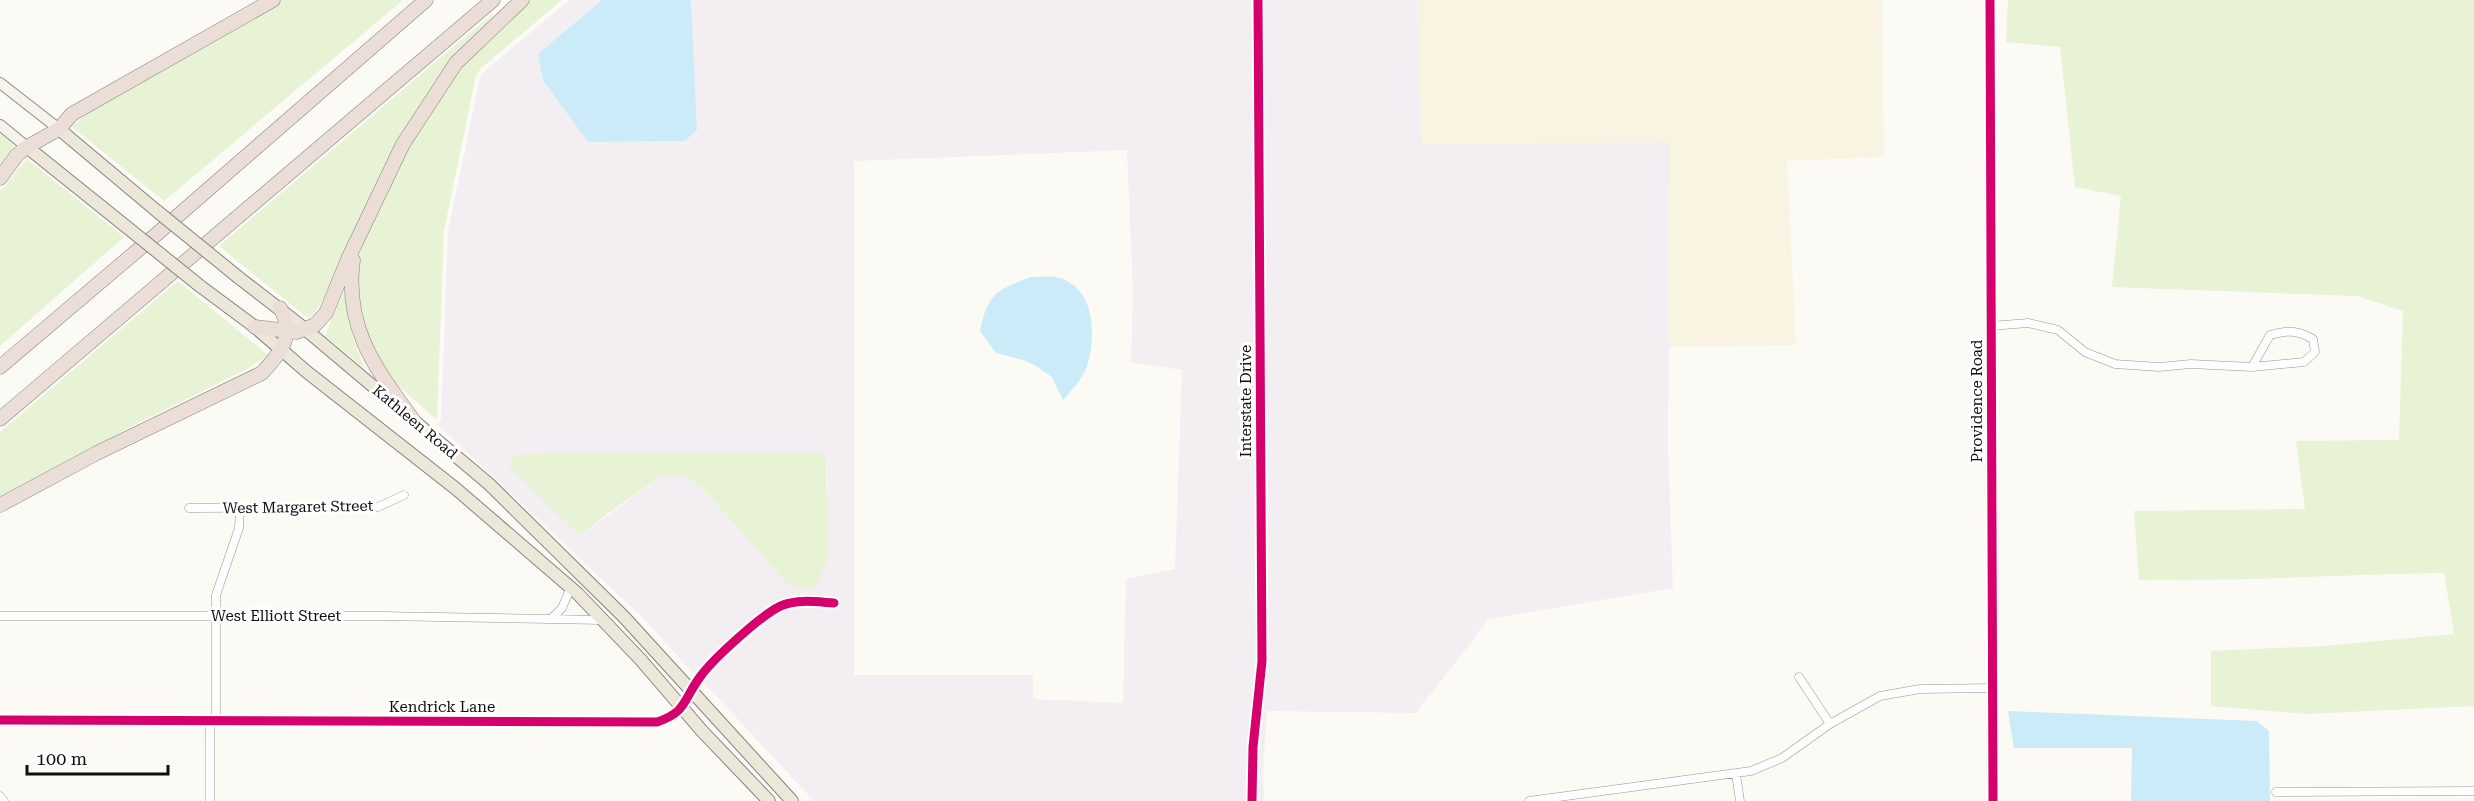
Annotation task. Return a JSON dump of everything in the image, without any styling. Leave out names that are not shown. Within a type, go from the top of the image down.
[{"type":"highway","points":[[0,178],[17,155],[59,129],[72,114],[273,0]]},
{"type":"highway","points":[[0,367],[426,0]]},
{"type":"highway","points":[[0,419],[493,0]]},
{"type":"highway","points":[[255,327],[288,332],[305,329],[315,325],[326,313],[356,242],[403,144],[456,63],[522,0]]},
{"type":"highway","points":[[356,242],[351,280],[356,325],[364,348],[378,372],[414,421]]},
{"type":"highway","points":[[0,504],[97,453],[262,373],[280,350],[288,332],[287,321],[280,308]]},
{"type":"main road","name":"Kathleen Road","points":[[59,129],[238,277],[280,308],[489,484],[589,580],[792,801]]},
{"type":"main road","name":"Kathleen Road","points":[[27,147],[455,488],[571,587],[769,801]]},
{"type":"street","name":"Interstate Drive","points":[[1252,801],[1254,747],[1262,661],[1258,0]]},
{"type":"street","name":"Providence Road","points":[[1990,0],[1994,801]]},
{"type":"street","name":"Kathleen Road","points":[[0,83],[59,129]]},
{"type":"street","name":"Kathleen Road","points":[[0,125],[27,147]]},
{"type":"street","points":[[1992,326],[2028,323],[2058,330],[2085,352],[2115,364],[2159,367],[2191,364],[2252,367],[2304,362],[2315,352],[2313,339],[2298,331],[2285,330],[2270,335],[2252,367]]},
{"type":"street","name":"West Margaret Street","points":[[189,508],[378,507],[404,495]]},
{"type":"street","points":[[210,801],[218,585],[239,528],[240,508]]},
{"type":"street","points":[[552,618],[562,608],[571,587]]},
{"type":"street","name":"Kendrick Lane","points":[[0,720],[657,722],[676,715],[700,677],[722,654],[772,610],[784,604],[797,602],[834,603]]},
{"type":"street","name":"West Elliott Street","points":[[0,616],[603,620]]},
{"type":"street","points":[[1799,677],[1830,724]]},
{"type":"street","points":[[1529,801],[1751,771],[1782,758],[1830,724],[1880,696],[1935,688],[1993,688]]},
{"type":"street","points":[[1736,774],[1740,801]]},
{"type":"street","points":[[2276,792],[2471,791]]},
{"type":"street","points":[[0,796],[4,801]]},
{"type":"shaded area","points":[[569,0],[602,0],[538,54],[543,82],[588,142],[685,141],[697,130],[691,0],[1254,0],[1257,660],[1247,801],[814,801],[703,682],[726,658],[775,615],[785,610],[798,608],[838,608],[838,597],[797,597],[770,605],[720,649],[695,675],[643,618],[437,424],[441,420],[448,231],[480,78]],"holes":[[[1127,150],[1133,295],[1131,362],[1182,370],[1175,569],[1126,579],[1123,703],[1033,699],[1033,675],[854,675],[854,161]],[[540,453],[826,453],[828,491],[788,585],[705,491],[685,476],[661,476],[580,536],[514,456]]]},
{"type":"shaded area","points":[[1264,0],[1417,0],[1423,144],[1671,142],[1668,445],[1673,588],[1489,619],[1416,713],[1267,711],[1263,774],[1264,801],[1257,801],[1258,747],[1267,661]]},
{"type":"shaded area","points":[[1417,0],[1882,0],[1884,157],[1787,161],[1796,345],[1669,347],[1670,142],[1422,144]]},
{"type":"green space","points":[[277,0],[403,0],[164,201],[72,127],[89,111]]},
{"type":"green space","points":[[526,0],[562,0],[480,69],[476,76],[444,230],[437,420],[393,381],[381,364],[360,324],[357,269],[359,256],[365,237],[407,149],[468,56]]},
{"type":"green space","points":[[2008,0],[2474,0],[2474,706],[2307,714],[2211,706],[2211,651],[2325,646],[2454,634],[2444,573],[2139,580],[2134,511],[2305,509],[2296,441],[2399,440],[2403,311],[2357,296],[2112,287],[2121,196],[2075,187],[2060,47],[2006,42]]},
{"type":"green space","points":[[492,14],[494,15],[430,93],[402,135],[370,196],[339,270],[309,319],[219,246]]},
{"type":"green space","points":[[0,132],[14,145],[0,165]]},
{"type":"green space","points":[[27,159],[124,237],[0,346],[0,191]]},
{"type":"green space","points":[[178,281],[268,355],[247,369],[134,425],[0,500],[0,432]]},
{"type":"green space","points":[[344,290],[352,335],[365,369],[325,336]]},
{"type":"green space","points":[[540,453],[826,453],[828,561],[813,590],[788,585],[705,491],[685,476],[661,476],[580,536],[509,467],[513,456]]},
{"type":"water","points":[[602,0],[691,0],[697,130],[685,141],[588,142],[543,81],[538,54]]},
{"type":"water","points":[[1031,277],[1055,277],[1068,282],[1078,290],[1090,312],[1092,340],[1087,366],[1080,380],[1063,400],[1052,377],[1023,360],[996,353],[980,331],[987,308],[996,295]]},
{"type":"water","points":[[2008,711],[2257,721],[2269,731],[2270,801],[2131,801],[2132,748],[2014,748]]},
{"type":"cycle path","points":[[1252,801],[1253,747],[1262,661],[1258,0]]},
{"type":"cycle path","points":[[1990,0],[1993,801]]},
{"type":"cycle path","points":[[0,720],[657,722],[674,714],[715,660],[774,609],[795,602],[834,603]]}]
